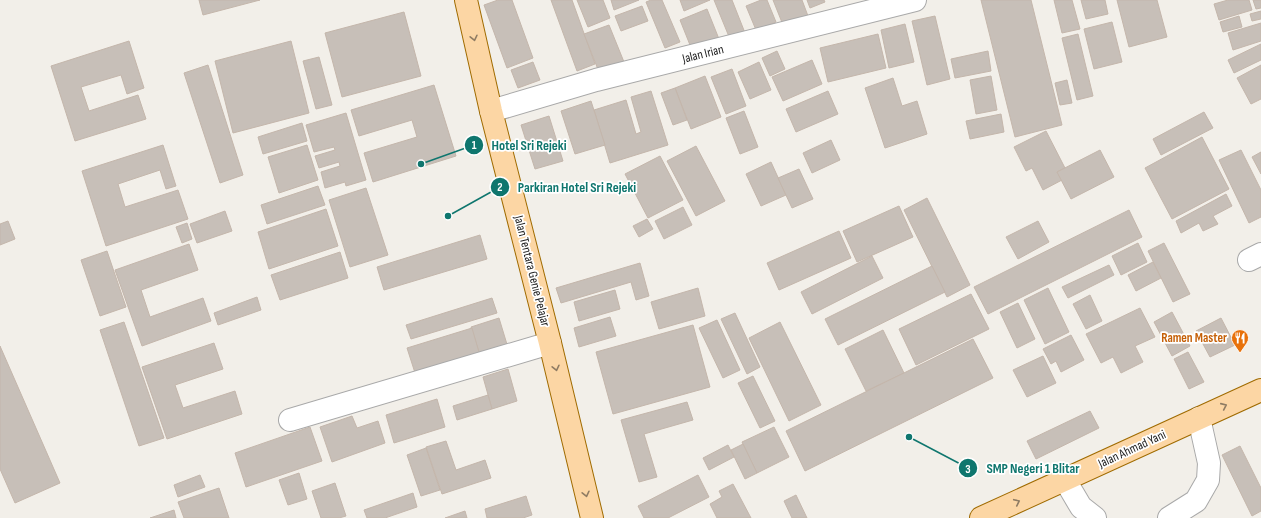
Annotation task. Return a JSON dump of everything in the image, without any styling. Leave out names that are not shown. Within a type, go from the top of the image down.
[{"type":"main road","name":"Jalan Tentara Genie Pelajar","points":[[466,0],[491,111],[550,342],[592,518]]},
{"type":"main road","name":"Jalan Ahmad Yani","points":[[981,518],[1261,390]]},
{"type":"street","name":"Jalan Irian","points":[[491,111],[596,80],[916,0]]},
{"type":"street","points":[[290,420],[550,342]]},
{"type":"street","points":[[1169,518],[1196,500],[1208,480],[1209,463],[1199,418]]},
{"type":"street","points":[[1065,480],[1081,507],[1095,518]]},
{"type":"building","points":[[199,0],[260,0],[203,15]]},
{"type":"building","points":[[498,0],[512,0],[533,58],[507,68],[484,5]]},
{"type":"building","points":[[551,0],[572,0],[595,64],[577,71]]},
{"type":"building","points":[[577,0],[603,0],[610,18],[588,27]]},
{"type":"building","points":[[611,0],[639,0],[614,10]]},
{"type":"building","points":[[651,0],[662,0],[680,42],[665,48],[646,2]]},
{"type":"building","points":[[680,0],[710,0],[684,11]]},
{"type":"building","points":[[714,0],[732,0],[747,38],[732,44]]},
{"type":"building","points":[[761,0],[767,0],[776,22],[756,30],[746,6]]},
{"type":"building","points":[[773,0],[802,0],[808,16],[783,25]]},
{"type":"building","points":[[807,0],[824,0],[825,2],[810,8]]},
{"type":"building","points":[[981,0],[1031,0],[1062,125],[1015,137]]},
{"type":"building","points":[[1054,0],[1072,0],[1080,29],[1062,33]]},
{"type":"building","points":[[1081,0],[1105,0],[1108,14],[1086,19]]},
{"type":"building","points":[[1117,0],[1157,0],[1167,37],[1129,47]]},
{"type":"building","points":[[1228,0],[1249,0],[1252,10],[1219,20],[1214,4]]},
{"type":"building","points":[[1253,0],[1261,0],[1261,8],[1256,9]]},
{"type":"building","points":[[642,6],[648,21],[621,31],[615,16]]},
{"type":"building","points":[[707,9],[719,39],[692,50],[680,20]]},
{"type":"building","points":[[1261,11],[1261,19],[1252,21],[1250,14]]},
{"type":"building","points":[[404,12],[421,76],[342,97],[325,33]]},
{"type":"building","points":[[935,16],[950,79],[927,85],[912,21]]},
{"type":"building","points":[[1239,16],[1242,27],[1223,32],[1220,22]]},
{"type":"building","points":[[1112,22],[1122,62],[1094,69],[1084,29]]},
{"type":"building","points":[[1261,23],[1261,41],[1233,50],[1228,33]]},
{"type":"building","points":[[905,24],[914,62],[889,68],[881,30]]},
{"type":"building","points":[[609,25],[624,62],[599,72],[584,34]]},
{"type":"building","points":[[878,34],[886,68],[828,82],[820,48]]},
{"type":"building","points":[[1078,34],[1093,96],[1077,100],[1062,38]]},
{"type":"building","points":[[129,41],[144,88],[127,94],[121,75],[81,87],[89,111],[138,95],[146,119],[75,141],[51,66]]},
{"type":"building","points":[[291,41],[309,113],[233,133],[215,61]]},
{"type":"building","points":[[1261,44],[1261,60],[1234,73],[1228,60]]},
{"type":"building","points":[[777,51],[785,69],[770,76],[762,58]]},
{"type":"building","points":[[988,51],[991,71],[955,78],[951,59]]},
{"type":"building","points":[[319,57],[332,105],[316,109],[303,61]]},
{"type":"building","points":[[812,60],[822,84],[783,101],[772,77]]},
{"type":"building","points":[[533,62],[540,80],[518,88],[511,70]]},
{"type":"building","points":[[759,62],[771,90],[750,99],[738,72]]},
{"type":"building","points":[[208,65],[243,175],[220,183],[184,73]]},
{"type":"building","points":[[1261,65],[1261,99],[1251,104],[1237,78]]},
{"type":"building","points":[[732,69],[746,106],[726,114],[711,77]]},
{"type":"building","points":[[705,76],[721,117],[691,129],[675,88]]},
{"type":"building","points":[[991,76],[997,110],[976,114],[970,80]]},
{"type":"building","points":[[893,78],[902,106],[917,101],[927,134],[885,148],[865,88]]},
{"type":"building","points":[[1067,80],[1072,103],[1060,105],[1055,83]]},
{"type":"building","points":[[434,85],[456,156],[373,182],[364,153],[417,137],[412,120],[359,136],[351,110]]},
{"type":"building","points":[[675,88],[687,120],[673,125],[661,93]]},
{"type":"building","points":[[651,91],[668,145],[610,163],[594,110],[626,100],[636,134],[641,132],[631,97]]},
{"type":"building","points":[[828,91],[838,114],[796,132],[786,109]]},
{"type":"building","points":[[591,101],[605,145],[575,154],[561,111]]},
{"type":"building","points":[[744,111],[758,147],[740,154],[726,118]]},
{"type":"building","points":[[1204,112],[1213,128],[1161,155],[1153,139]]},
{"type":"building","points":[[346,113],[366,180],[346,186],[345,182],[325,188],[321,172],[340,166],[339,162],[319,168],[315,156],[335,150],[334,147],[314,152],[306,125]]},
{"type":"building","points":[[1001,114],[1004,132],[970,139],[966,121]]},
{"type":"building","points":[[549,116],[563,161],[535,169],[521,125]]},
{"type":"building","points":[[302,123],[307,141],[263,154],[258,137]]},
{"type":"building","points":[[1046,131],[1065,168],[1057,172],[1062,180],[1043,190],[1032,168],[1026,171],[1014,147]]},
{"type":"building","points":[[1202,137],[1229,189],[1172,219],[1145,168]]},
{"type":"building","points":[[831,140],[840,160],[812,173],[803,153]]},
{"type":"building","points":[[163,145],[176,186],[166,189],[160,170],[118,184],[125,207],[178,190],[188,219],[106,246],[82,171]]},
{"type":"building","points":[[307,145],[318,180],[279,193],[268,157]]},
{"type":"building","points":[[696,146],[725,201],[696,216],[667,161]]},
{"type":"building","points":[[1100,150],[1114,177],[1071,199],[1057,172]]},
{"type":"building","points":[[1241,150],[1261,190],[1261,217],[1249,223],[1219,160]]},
{"type":"building","points":[[1261,152],[1261,174],[1252,157]]},
{"type":"building","points":[[660,156],[683,200],[648,218],[625,174]]},
{"type":"building","points":[[771,162],[786,195],[761,206],[746,174]]},
{"type":"building","points":[[799,169],[813,199],[792,208],[778,178]]},
{"type":"building","points":[[318,186],[325,205],[267,224],[261,205]]},
{"type":"building","points":[[366,188],[388,255],[350,267],[329,200]]},
{"type":"building","points":[[1226,194],[1232,206],[1213,216],[1218,224],[1203,231],[1199,223],[1181,233],[1176,221]]},
{"type":"building","points":[[927,198],[970,285],[947,297],[904,210]]},
{"type":"building","points":[[899,206],[913,237],[857,262],[843,231]]},
{"type":"building","points":[[683,207],[692,225],[664,239],[655,221]]},
{"type":"building","points":[[326,209],[338,246],[269,269],[258,232]]},
{"type":"building","points":[[1129,210],[1142,237],[988,314],[974,287]]},
{"type":"building","points":[[225,211],[232,231],[197,243],[190,224]]},
{"type":"building","points":[[647,219],[653,229],[639,237],[633,226]]},
{"type":"building","points":[[8,221],[15,239],[0,245],[0,224]]},
{"type":"building","points":[[1038,221],[1049,242],[1018,259],[1006,237]]},
{"type":"building","points":[[187,223],[192,239],[182,243],[176,227]]},
{"type":"building","points":[[839,231],[851,258],[779,290],[767,263]]},
{"type":"building","points":[[480,235],[487,259],[384,290],[377,267]]},
{"type":"building","points":[[1138,243],[1147,262],[1121,275],[1112,256]]},
{"type":"building","points":[[1164,243],[1190,294],[1173,302],[1148,251]]},
{"type":"building","points":[[189,244],[198,270],[141,290],[150,317],[203,298],[211,321],[142,346],[115,270]]},
{"type":"building","points":[[107,251],[126,307],[100,316],[81,260]]},
{"type":"building","points":[[340,252],[348,278],[280,300],[271,275]]},
{"type":"building","points":[[872,256],[883,278],[812,314],[801,292]]},
{"type":"building","points":[[1153,262],[1161,278],[1136,291],[1128,275]]},
{"type":"building","points":[[640,263],[649,296],[636,300],[631,282],[561,303],[556,288]]},
{"type":"building","points":[[1109,265],[1114,275],[1068,298],[1062,287]]},
{"type":"building","points":[[932,266],[945,292],[838,345],[825,319]]},
{"type":"building","points":[[698,288],[705,316],[659,329],[651,302]]},
{"type":"building","points":[[1048,288],[1069,332],[1045,344],[1024,300]]},
{"type":"building","points":[[615,290],[620,309],[579,321],[574,302]]},
{"type":"building","points":[[971,294],[989,329],[916,365],[899,329]]},
{"type":"building","points":[[1090,295],[1102,321],[1086,329],[1073,304]]},
{"type":"building","points":[[257,297],[261,310],[218,325],[214,313]]},
{"type":"building","points":[[492,298],[497,313],[411,339],[406,325]]},
{"type":"building","points":[[1018,303],[1035,339],[1017,348],[1000,312]]},
{"type":"building","points":[[1140,308],[1155,337],[1135,346],[1143,362],[1121,373],[1113,357],[1101,363],[1086,334]]},
{"type":"building","points":[[1172,312],[1190,346],[1172,356],[1154,322]]},
{"type":"building","points":[[735,313],[760,367],[747,374],[721,319]]},
{"type":"building","points":[[610,317],[616,336],[579,347],[574,328]]},
{"type":"building","points":[[499,318],[509,351],[481,359],[471,327]]},
{"type":"building","points":[[1221,318],[1235,345],[1210,357],[1196,331]]},
{"type":"building","points":[[717,320],[740,370],[723,378],[699,328]]},
{"type":"building","points":[[124,322],[164,438],[139,446],[100,330]]},
{"type":"building","points":[[780,322],[821,405],[789,421],[749,338]]},
{"type":"building","points":[[693,325],[710,387],[613,414],[596,352]]},
{"type":"building","points":[[472,328],[481,359],[417,379],[407,348]]},
{"type":"building","points":[[883,330],[904,373],[866,391],[845,349]]},
{"type":"building","points":[[1071,335],[1084,360],[1061,372],[1056,361],[1051,364],[1043,349]]},
{"type":"building","points":[[973,339],[993,378],[805,471],[786,431]]},
{"type":"building","points":[[214,343],[223,369],[175,385],[183,408],[235,391],[242,414],[167,439],[142,367]]},
{"type":"building","points":[[0,346],[60,483],[15,503],[0,469]]},
{"type":"building","points":[[1188,352],[1204,382],[1189,389],[1174,359]]},
{"type":"building","points":[[1043,356],[1056,383],[1027,397],[1013,370]]},
{"type":"building","points":[[508,369],[517,401],[492,409],[483,377]]},
{"type":"building","points":[[753,376],[775,421],[760,428],[738,383]]},
{"type":"building","points":[[488,395],[492,409],[457,420],[453,406]]},
{"type":"building","points":[[437,399],[445,427],[394,443],[386,415]]},
{"type":"building","points":[[687,402],[693,420],[644,434],[657,477],[639,482],[621,420]]},
{"type":"building","points":[[1090,411],[1099,428],[1036,459],[1027,441]]},
{"type":"building","points":[[352,416],[357,428],[378,421],[385,443],[332,462],[320,427]]},
{"type":"building","points":[[310,427],[322,461],[246,487],[235,453]]},
{"type":"building","points":[[774,427],[789,457],[757,473],[742,442]]},
{"type":"building","points":[[446,441],[456,470],[485,460],[491,478],[442,494],[426,447]]},
{"type":"building","points":[[743,444],[757,473],[745,479],[731,450]]},
{"type":"building","points":[[728,445],[734,457],[709,470],[703,458]]},
{"type":"building","points":[[1240,446],[1261,488],[1261,511],[1252,516],[1222,455]]},
{"type":"building","points":[[426,448],[440,490],[421,496],[407,455]]},
{"type":"building","points":[[299,473],[307,499],[288,505],[279,480]]},
{"type":"building","points":[[200,475],[205,487],[178,497],[174,485]]},
{"type":"building","points":[[698,475],[709,497],[668,518],[644,518],[638,506]]},
{"type":"building","points":[[335,483],[346,516],[339,518],[321,518],[312,491]]},
{"type":"building","points":[[733,484],[751,518],[717,518],[710,504],[722,497],[719,491]]},
{"type":"building","points":[[219,488],[229,518],[184,518],[178,502]]},
{"type":"building","points":[[413,493],[417,507],[385,518],[367,518],[364,510]]},
{"type":"building","points":[[796,495],[807,518],[792,518],[784,501]]},
{"type":"building","points":[[526,496],[532,515],[523,518],[487,518],[485,509]]},
{"type":"building","points":[[174,510],[176,518],[150,518]]},
{"type":"building","points":[[465,511],[467,518],[445,518]]},
{"type":"place","name":"Hotel Sri Rejeki","points":[[421,164]]},
{"type":"place","name":"Parkiran Hotel Sri Rejeki","points":[[448,216]]},
{"type":"place","name":"Ramen Master","points":[[1240,353]]},
{"type":"place","name":"SMP Negeri 1 Blitar","points":[[909,437]]}]
